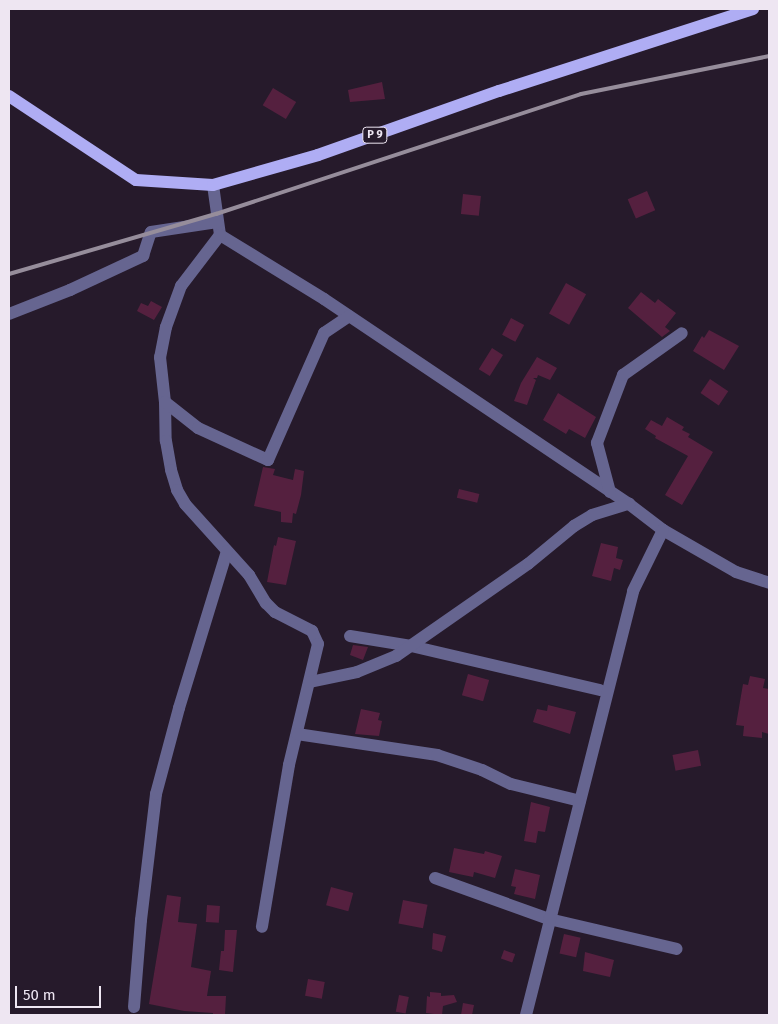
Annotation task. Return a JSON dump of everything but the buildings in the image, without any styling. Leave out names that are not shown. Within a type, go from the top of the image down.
[{"type":"main road","name":"P 9","points":[[9,96],[136,180],[213,185],[318,155],[499,91],[753,9]]},
{"type":"street","points":[[213,185],[220,235],[181,286],[166,327],[160,357],[165,402],[166,441],[177,490],[186,504],[249,575],[266,604],[274,612],[312,631],[316,636],[318,652],[289,765],[262,927]]},
{"type":"street","points":[[9,314],[70,290],[143,256],[151,232],[218,222]]},
{"type":"street","points":[[220,235],[349,316],[628,504],[663,530],[736,572],[769,583]]},
{"type":"street","points":[[165,402],[198,428],[268,460],[324,333],[349,316]]},
{"type":"street","points":[[610,492],[598,443],[623,375],[682,333]]},
{"type":"street","points":[[310,682],[357,672],[396,656],[528,564],[574,526],[592,515],[628,504]]},
{"type":"street","points":[[526,1015],[633,591],[663,530]]},
{"type":"street","points":[[134,1007],[141,920],[156,794],[179,708],[227,551]]},
{"type":"street","points":[[350,636],[411,646],[600,690]]},
{"type":"street","points":[[297,734],[437,756],[482,770],[511,784],[580,801]]},
{"type":"street","points":[[435,878],[550,919],[677,949]]},
{"type":"railway","points":[[9,274],[216,214],[581,94],[769,56]]}]
